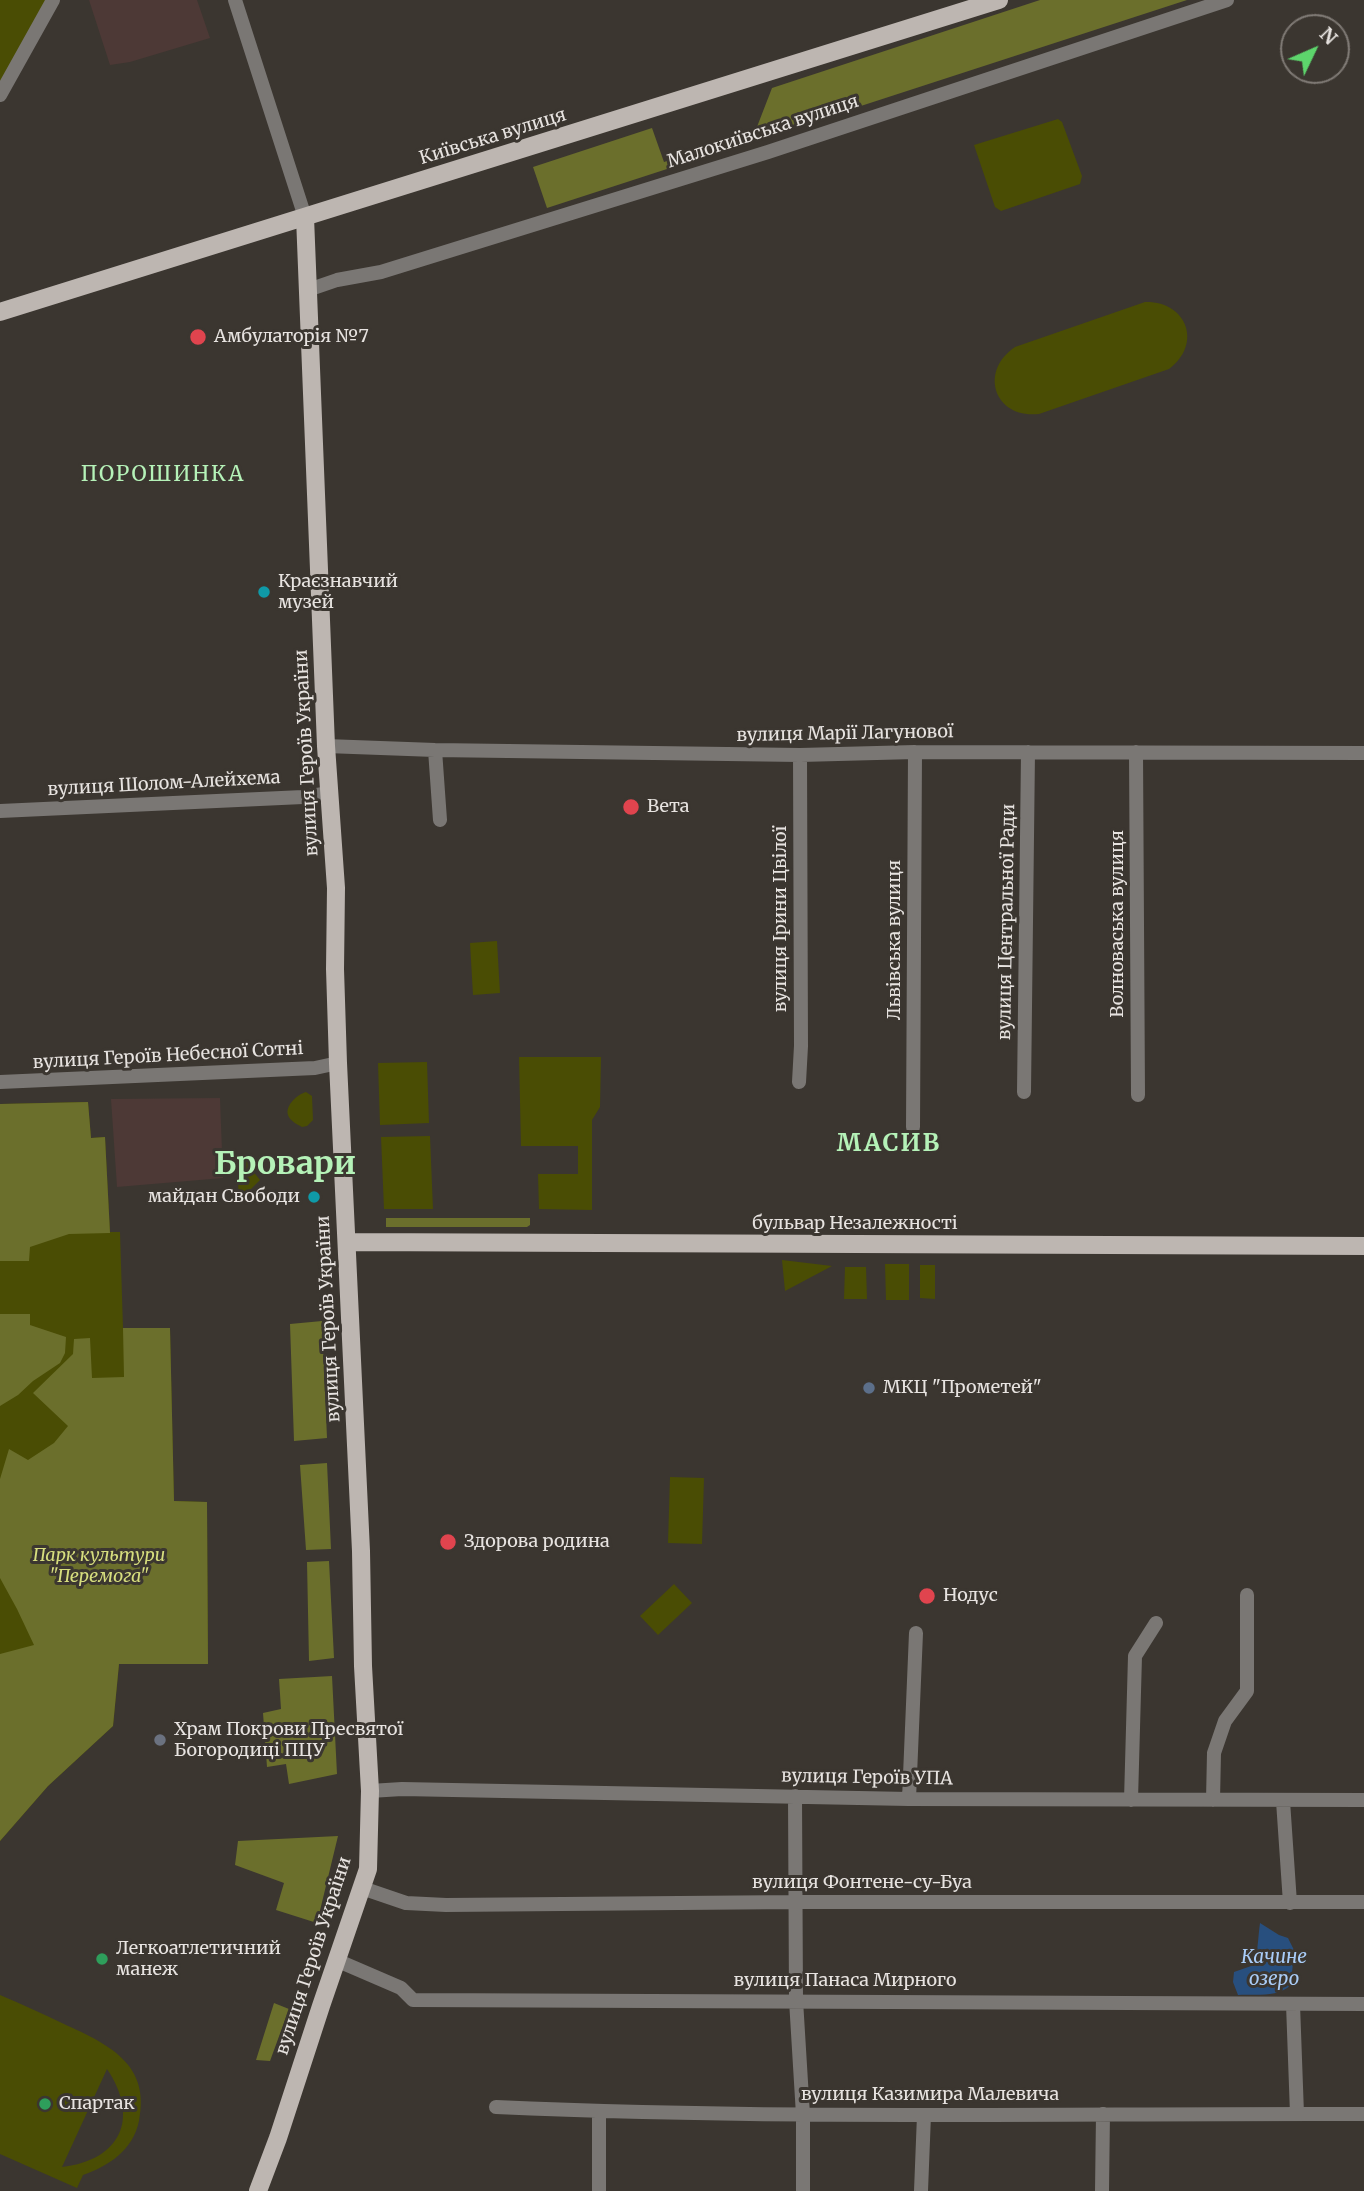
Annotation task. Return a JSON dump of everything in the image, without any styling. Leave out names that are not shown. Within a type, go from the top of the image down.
[{"type":"main road","name":"Київська вулиця","points":[[0,312],[999,0]]},
{"type":"main road","name":"вулиця Героїв України","points":[[258,2191],[368,1869],[370,1791],[338,1063],[336,888],[326,746],[305,217]]},
{"type":"main road","name":"бульвар Незалежності","points":[[347,1242],[1364,1246]]},
{"type":"street","points":[[0,95],[53,0]]},
{"type":"street","points":[[235,0],[305,217]]},
{"type":"street","name":"Малокиївська вулиця","points":[[308,290],[337,280],[381,272],[768,152],[1227,0]]},
{"type":"street","name":"вулиця Марії Лагунової","points":[[326,746],[800,755],[915,752],[1364,753]]},
{"type":"street","points":[[435,750],[440,820]]},
{"type":"street","name":"Львівська вулиця","points":[[913,1127],[915,752]]},
{"type":"street","name":"вулиця Центральної Ради","points":[[1024,1092],[1028,752]]},
{"type":"street","name":"Волноваська вулиця","points":[[1136,752],[1138,1095]]},
{"type":"street","name":"вулиця Ірини Цвілої","points":[[799,1082],[800,755]]},
{"type":"street","name":"вулиця Шолом-Алейхема","points":[[0,811],[303,797],[330,793]]},
{"type":"street","name":"вулиця Героїв Небесної Сотні","points":[[0,1082],[315,1068],[338,1063]]},
{"type":"street","points":[[1213,1800],[1214,1753],[1225,1720],[1247,1691],[1247,1595]]},
{"type":"street","points":[[1131,1800],[1135,1656],[1156,1623]]},
{"type":"street","points":[[909,1799],[916,1633]]},
{"type":"street","name":"вулиця Героїв УПА","points":[[370,1791],[402,1789],[909,1799],[1364,1801]]},
{"type":"street","points":[[795,1796],[796,2000],[803,2115],[803,2191]]},
{"type":"street","points":[[1283,1801],[1290,1903]]},
{"type":"street","name":"вулиця Фонтене-су-Буа","points":[[362,1888],[406,1903],[446,1905],[1364,1902]]},
{"type":"street","name":"вулиця Панаса Мирного","points":[[336,1960],[401,1988],[413,2000],[1364,2004]]},
{"type":"street","points":[[1293,2004],[1297,2114]]},
{"type":"street","name":"вулиця Казимира Малевича","points":[[496,2107],[599,2112],[803,2115],[1364,2114]]},
{"type":"street","points":[[599,2112],[599,2191]]},
{"type":"street","points":[[1102,2191],[1103,2114]]},
{"type":"street","points":[[921,2191],[924,2115]]},
{"type":"shaded area","points":[[89,0],[197,0],[210,38],[130,62],[110,65]]},
{"type":"shaded area","points":[[220,1098],[223,1178],[117,1187],[111,1099]]},
{"type":"green space","points":[[0,0],[53,0],[0,95]]},
{"type":"green space","points":[[1040,0],[1187,0],[547,208],[533,167],[652,128],[664,162],[755,132],[772,88]]},
{"type":"green space","points":[[1058,119],[1062,122],[1082,176],[1080,184],[1001,211],[995,207],[974,145]]},
{"type":"green space","points":[[1145,302],[1171,309],[1180,316],[1186,326],[1186,348],[1169,369],[1039,414],[1024,414],[1002,402],[995,381],[997,369],[1004,357],[1015,347]]},
{"type":"green space","points":[[497,941],[500,993],[473,995],[470,943]]},
{"type":"green space","points":[[519,1057],[601,1057],[600,1107],[592,1120],[592,1210],[539,1209],[538,1174],[578,1174],[578,1146],[521,1146]]},
{"type":"green space","points":[[427,1062],[429,1123],[380,1125],[378,1063]]},
{"type":"green space","points":[[306,1092],[312,1096],[313,1120],[302,1127],[290,1119],[288,1107],[299,1095]]},
{"type":"green space","name":"Парк культури \"Перемога\"","points":[[88,1102],[91,1138],[105,1137],[110,1232],[120,1232],[123,1328],[170,1328],[174,1501],[207,1502],[208,1664],[119,1664],[113,1726],[48,1786],[0,1841],[0,1104]]},
{"type":"green space","points":[[88,1102],[91,1138],[105,1137],[110,1233],[69,1234],[30,1247],[29,1261],[0,1261],[0,1104]]},
{"type":"green space","points":[[430,1136],[433,1209],[384,1209],[381,1137]]},
{"type":"green space","points":[[237,1161],[248,1161],[260,1180],[239,1201]]},
{"type":"green space","points":[[386,1218],[530,1218],[530,1225],[386,1227]]},
{"type":"green space","points":[[782,1260],[832,1266],[785,1291]]},
{"type":"green space","points":[[885,1264],[909,1264],[909,1300],[886,1300]]},
{"type":"green space","points":[[920,1265],[935,1265],[935,1299],[920,1298]]},
{"type":"green space","points":[[845,1267],[866,1267],[867,1299],[844,1299]]},
{"type":"green space","points":[[0,1314],[30,1314],[30,1325],[66,1337],[65,1353],[60,1363],[0,1406]]},
{"type":"green space","points":[[322,1321],[327,1438],[294,1441],[290,1324]]},
{"type":"green space","name":"Парк культури \"Перемога\"","points":[[123,1328],[170,1328],[174,1501],[207,1502],[208,1664],[119,1664],[113,1726],[48,1786],[0,1841],[0,1654],[34,1645],[0,1578],[0,1479],[9,1449],[28,1460],[54,1443],[68,1426],[33,1393],[73,1354],[74,1339],[90,1338],[92,1378],[124,1377]]},
{"type":"green space","points":[[327,1463],[331,1549],[306,1550],[300,1465]]},
{"type":"green space","points":[[670,1477],[704,1478],[702,1544],[668,1543]]},
{"type":"green space","points":[[329,1561],[334,1658],[309,1661],[307,1562]]},
{"type":"green space","points":[[674,1584],[692,1603],[658,1635],[640,1616]]},
{"type":"green space","points":[[332,1676],[337,1774],[289,1784],[286,1764],[267,1767],[263,1713],[281,1709],[279,1679]]},
{"type":"green space","points":[[338,1836],[317,1923],[276,1910],[284,1883],[235,1865],[238,1841]]},
{"type":"green space","name":"Спартак","points":[[0,1995],[110,2048],[132,2071],[139,2085],[141,2101],[139,2121],[131,2140],[111,2162],[83,2175],[77,2188],[0,2154]],"holes":[[[107,2069],[117,2087],[123,2120],[119,2134],[111,2146],[99,2156],[62,2167]]]},
{"type":"green space","points":[[274,2003],[289,2009],[270,2061],[256,2060]]},
{"type":"water","name":"Качине озеро","points":[[1260,1923],[1288,1938],[1294,1950],[1291,1985],[1273,1994],[1238,1995],[1233,1982],[1234,1972],[1254,1965]]},
{"type":"place","name":"Амбулаторія №7","points":[[198,337]]},
{"type":"place","name":"Краєзнавчий музей","points":[[264,592]]},
{"type":"place","name":"Вета","points":[[631,807]]},
{"type":"place","name":"майдан Свободи","points":[[314,1197]]},
{"type":"place","name":"МКЦ \"Прометей\"","points":[[869,1388]]},
{"type":"place","name":"Здорова родина","points":[[448,1542]]},
{"type":"place","name":"Нодус","points":[[927,1596]]},
{"type":"place","name":"Храм Покрови Пресвятої Богородиці ПЦУ","points":[[160,1740]]},
{"type":"place","name":"Легкоатлетичний манеж","points":[[102,1959]]},
{"type":"place","name":"Спартак","points":[[45,2104]]},
{"type":"district","name":"ПОРОШИНКА","points":[[163,475]]},
{"type":"district","name":"МАСИВ","points":[[889,1144]]},
{"type":"district","name":"Бровари","points":[[285,1165]]}]
